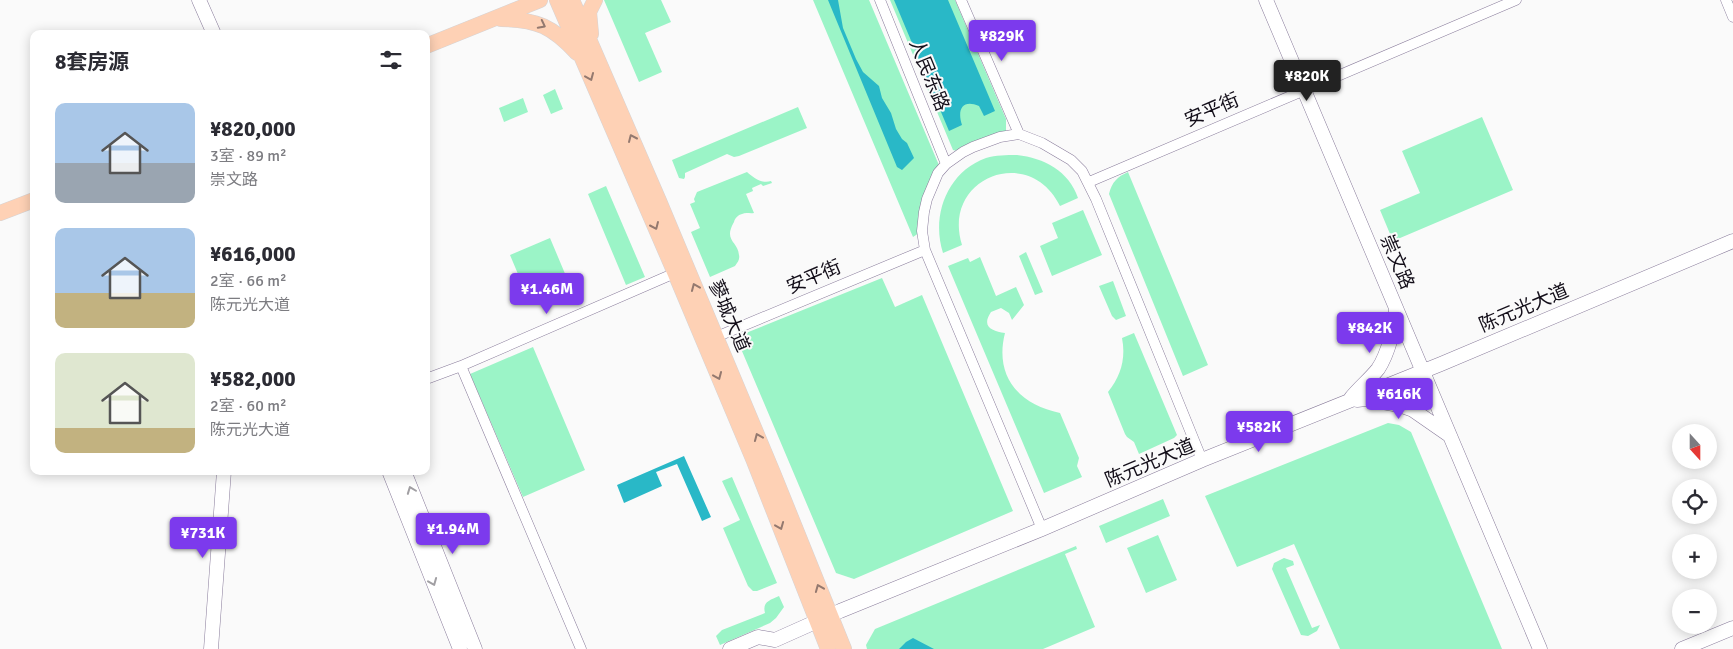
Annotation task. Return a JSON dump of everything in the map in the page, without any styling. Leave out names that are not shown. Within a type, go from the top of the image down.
[{"type":"main road","points":[[200,0],[212,30]]},
{"type":"main road","points":[[494,18],[512,0]]},
{"type":"main road","points":[[430,44],[540,0]]},
{"type":"main road","name":"蓼城大道","points":[[558,0],[588,55],[716,337],[773,473],[823,618],[828,649]]},
{"type":"main road","name":"蓼城大道","points":[[572,0],[588,55],[802,580],[823,618],[844,649]]},
{"type":"main road","points":[[494,18],[527,20],[543,25],[571,46],[588,55],[589,12],[594,0]]},
{"type":"main road","name":"崇文路","points":[[1266,0],[1540,649]]},
{"type":"main road","points":[[0,213],[30,202]]},
{"type":"main road","name":"陈元光大道","points":[[730,649],[758,637],[774,644],[823,618],[1733,242]]},
{"type":"main road","points":[[1349,401],[1382,361],[1395,320],[1396,307]]},
{"type":"main road","points":[[1349,401],[1366,399],[1406,407],[1449,435]]},
{"type":"main road","points":[[211,649],[224,475]]},
{"type":"main road","points":[[391,475],[460,649]]},
{"type":"main road","points":[[406,475],[475,649]]},
{"type":"main road","points":[[1682,649],[1733,628]]},
{"type":"street","name":"人民东路","points":[[880,0],[946,164]]},
{"type":"street","points":[[961,0],[1019,134]]},
{"type":"street","name":"安平街","points":[[1089,182],[1516,0]]},
{"type":"street","points":[[1726,0],[1733,17]]},
{"type":"street","points":[[1042,529],[925,250],[922,231],[927,199],[938,173],[946,164],[973,147],[1000,137],[1019,134],[1042,143],[1070,160],[1082,171],[1089,182],[1202,460]]},
{"type":"street","name":"安平街","points":[[716,337],[925,250]]},
{"type":"street","points":[[430,378],[461,366],[676,273]]},
{"type":"street","points":[[461,366],[581,649]]},
{"type":"green space","points":[[604,0],[661,0],[671,22],[645,33],[662,72],[639,82]]},
{"type":"green space","points":[[813,0],[869,0],[941,170],[922,231],[913,237]]},
{"type":"green space","points":[[890,0],[955,0],[1006,119],[1006,131],[957,151],[953,150]]},
{"type":"green space","points":[[555,89],[563,109],[551,114],[543,95]]},
{"type":"green space","points":[[523,98],[528,112],[504,122],[499,108]]},
{"type":"green space","points":[[798,107],[807,128],[739,156],[734,157],[727,154],[685,173],[684,179],[679,178],[672,160]]},
{"type":"green space","points":[[1482,117],[1513,190],[1393,241],[1380,210],[1420,193],[1402,151]]},
{"type":"green space","points":[[1017,155],[1037,159],[1062,173],[1078,198],[1060,206],[1046,187],[1029,176],[1010,173],[992,177],[976,187],[964,202],[959,222],[962,245],[943,253],[939,225],[945,197],[952,184],[972,165],[986,158]]},
{"type":"green space","points":[[747,172],[758,180],[764,182],[771,181],[772,183],[763,186],[761,184],[752,188],[753,191],[746,194],[754,213],[745,213],[738,216],[730,233],[730,237],[738,250],[738,260],[735,266],[710,277],[691,232],[700,228],[690,204],[695,202],[694,199],[697,192]]},
{"type":"green space","points":[[1128,172],[1208,365],[1183,376],[1109,194],[1116,180]]},
{"type":"green space","points":[[606,186],[645,277],[626,285],[588,194]]},
{"type":"green space","points":[[1083,210],[1102,255],[1052,276],[1040,246],[1058,238],[1052,223]]},
{"type":"green space","points":[[550,238],[566,276],[526,293],[510,255]]},
{"type":"green space","points":[[1026,252],[1043,292],[1035,295],[1019,256]]},
{"type":"green space","points":[[980,257],[996,296],[1016,287],[1024,305],[1012,320],[1009,313],[1001,308],[991,312],[987,321],[992,329],[1005,333],[1003,363],[1007,375],[1013,386],[1022,396],[1045,409],[1060,413],[1079,458],[1077,466],[1082,477],[1044,493],[948,266],[968,258],[970,262]]},
{"type":"green space","points":[[882,278],[895,307],[922,295],[1013,511],[854,579],[836,573],[736,337]]},
{"type":"green space","points":[[1113,281],[1126,316],[1116,320],[1112,316],[1099,286]]},
{"type":"green space","points":[[1134,333],[1177,435],[1139,454],[1134,442],[1125,434],[1108,392],[1116,380],[1123,360],[1122,338]]},
{"type":"green space","points":[[533,347],[585,470],[523,497],[470,374]]},
{"type":"green space","points":[[1388,423],[1399,425],[1411,432],[1502,649],[1340,649],[1294,544],[1237,567],[1205,496]]},
{"type":"green space","points":[[732,477],[777,583],[757,591],[753,591],[748,586],[723,528],[740,520],[722,481]]},
{"type":"green space","points":[[1163,499],[1170,516],[1106,543],[1099,526]]},
{"type":"green space","points":[[1158,535],[1177,580],[1146,593],[1127,548]]},
{"type":"green space","points":[[1076,546],[1077,549],[1065,554],[1095,627],[1043,649],[867,649],[866,645],[875,629]]},
{"type":"green space","points":[[1284,558],[1293,561],[1294,565],[1286,568],[1312,628],[1320,625],[1317,631],[1308,636],[1301,635],[1272,569],[1274,563]]},
{"type":"green space","points":[[779,596],[784,607],[770,623],[720,645],[716,636],[722,630],[765,613],[766,604]]},
{"type":"water","points":[[828,0],[838,0],[843,28],[856,59],[863,72],[879,86],[882,98],[891,113],[896,129],[907,143],[914,158],[902,170],[897,167]]},
{"type":"water","points":[[894,0],[948,0],[995,111],[984,116],[979,106],[973,104],[965,105],[962,107],[960,115],[962,125],[949,131]]},
{"type":"water","points":[[684,456],[711,517],[702,521],[677,464],[656,472],[662,486],[624,503],[617,485]]},
{"type":"water","points":[[913,638],[934,649],[899,649]]}]
